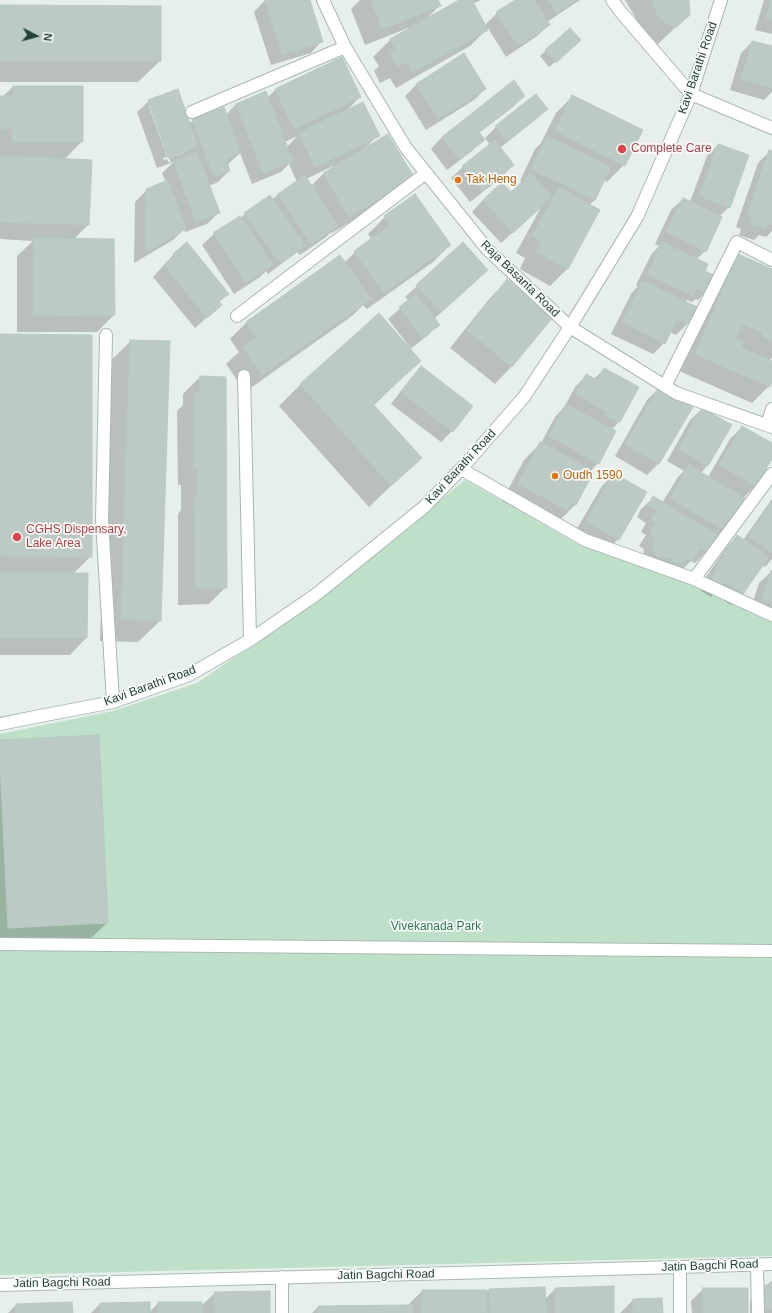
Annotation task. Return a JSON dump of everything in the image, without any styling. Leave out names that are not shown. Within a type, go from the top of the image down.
[{"type":"street","name":"Raja Basanta Road","points":[[323,0],[345,47],[406,148],[486,249],[570,328],[676,393],[769,426]]},
{"type":"street","points":[[612,0],[691,94],[772,128]]},
{"type":"street","name":"Kavi Barathi Road","points":[[0,724],[113,702],[189,675],[250,640],[318,593],[424,507],[461,469],[524,397],[570,328],[637,217],[691,94],[721,0]]},
{"type":"street","points":[[192,112],[345,47]]},
{"type":"street","points":[[237,316],[426,173]]},
{"type":"street","points":[[665,386],[737,242],[772,260]]},
{"type":"street","points":[[106,335],[102,520],[113,702]]},
{"type":"street","points":[[244,376],[250,640]]},
{"type":"street","points":[[769,426],[772,409]]},
{"type":"street","points":[[461,469],[585,540],[694,579],[772,615]]},
{"type":"street","points":[[694,579],[772,474]]},
{"type":"street","points":[[0,944],[772,951]]},
{"type":"street","points":[[757,1264],[758,1313]]},
{"type":"street","name":"Jatin Bagchi Road","points":[[0,1285],[772,1264]]},
{"type":"street","points":[[680,1267],[680,1313]]},
{"type":"street","points":[[282,1277],[282,1313]]},
{"type":"green space","name":"Vivekanada Park","points":[[465,480],[579,545],[694,579],[772,617],[772,1256],[0,1275],[0,734],[113,711],[197,683],[312,605]]},
{"type":"building","points":[[265,0],[310,0],[323,42],[282,55]]},
{"type":"building","points":[[371,0],[438,0],[441,6],[382,29]]},
{"type":"building","points":[[459,0],[472,0],[488,30],[413,72],[407,62],[397,67],[390,53],[396,50],[390,39]]},
{"type":"building","points":[[515,0],[534,0],[550,25],[518,46],[496,12]]},
{"type":"building","points":[[548,0],[576,0],[557,13]]},
{"type":"building","points":[[652,0],[689,0],[690,15],[675,28],[664,22],[658,16]]},
{"type":"building","points":[[772,0],[772,20],[766,18]]},
{"type":"building","points":[[0,5],[161,6],[161,61],[0,61]]},
{"type":"building","points":[[570,28],[581,40],[556,63],[545,50]]},
{"type":"building","points":[[752,41],[772,46],[772,88],[741,79]]},
{"type":"building","points":[[464,53],[486,89],[438,119],[416,84]]},
{"type":"building","points":[[342,57],[361,97],[294,129],[275,89]]},
{"type":"building","points":[[514,80],[525,96],[479,132],[485,140],[459,159],[442,137]]},
{"type":"building","points":[[13,86],[83,86],[83,142],[12,142],[12,129],[0,129],[0,96],[13,96]]},
{"type":"building","points":[[178,89],[198,147],[168,158],[148,100]]},
{"type":"building","points":[[266,91],[293,161],[263,173],[236,104]]},
{"type":"building","points":[[536,94],[548,109],[507,141],[495,126]]},
{"type":"building","points":[[572,95],[643,130],[625,166],[555,131]]},
{"type":"building","points":[[363,102],[380,136],[315,167],[299,133]]},
{"type":"building","points":[[224,107],[241,153],[226,159],[230,171],[214,177],[192,119]]},
{"type":"building","points":[[388,134],[414,177],[349,217],[323,173]]},
{"type":"building","points":[[547,136],[611,167],[595,200],[531,169]]},
{"type":"building","points":[[495,140],[514,165],[482,191],[462,166]]},
{"type":"building","points":[[718,144],[749,155],[730,208],[699,196]]},
{"type":"building","points":[[769,150],[772,151],[772,224],[768,222],[766,229],[750,224],[752,217],[747,215]]},
{"type":"building","points":[[197,152],[220,213],[196,222],[173,161]]},
{"type":"building","points":[[0,156],[92,160],[89,225],[0,222]]},
{"type":"building","points":[[531,173],[552,197],[513,233],[483,200],[502,182],[511,192]]},
{"type":"building","points":[[305,175],[338,226],[311,244],[278,194]]},
{"type":"building","points":[[168,180],[186,229],[145,253],[146,189]]},
{"type":"building","points":[[559,187],[600,210],[568,269],[536,252],[541,241],[532,236]]},
{"type":"building","points":[[415,194],[451,245],[384,293],[354,251],[390,225],[384,216]]},
{"type":"building","points":[[270,195],[305,245],[280,263],[244,213]]},
{"type":"building","points":[[683,198],[722,217],[706,252],[666,232]]},
{"type":"building","points":[[240,216],[273,265],[246,283],[213,233]]},
{"type":"building","points":[[34,238],[114,239],[115,315],[33,316]]},
{"type":"building","points":[[187,242],[229,294],[219,301],[222,305],[207,318],[164,265],[175,256],[173,254]]},
{"type":"building","points":[[463,242],[488,270],[441,312],[416,285]]},
{"type":"building","points":[[662,242],[708,264],[705,271],[716,276],[710,289],[706,287],[704,292],[697,288],[693,296],[647,274]]},
{"type":"building","points":[[738,254],[772,269],[772,341],[761,336],[763,333],[742,324],[735,339],[743,342],[741,348],[772,361],[772,382],[770,387],[695,354]]},
{"type":"building","points":[[340,255],[371,299],[262,375],[243,347],[257,337],[246,322]]},
{"type":"building","points":[[507,279],[553,317],[512,367],[467,330]]},
{"type":"building","points":[[642,281],[697,307],[688,324],[677,319],[665,344],[622,322]]},
{"type":"building","points":[[416,294],[440,325],[422,338],[399,307]]},
{"type":"building","points":[[379,313],[421,361],[373,404],[422,458],[391,486],[300,384]]},
{"type":"building","points":[[0,334],[92,335],[92,557],[0,556]]},
{"type":"building","points":[[130,340],[170,341],[161,621],[121,619]]},
{"type":"building","points":[[421,366],[473,406],[453,432],[401,392]]},
{"type":"building","points":[[604,368],[639,387],[620,422],[605,415],[607,412],[575,394],[586,374],[597,380]]},
{"type":"building","points":[[200,376],[226,377],[227,588],[195,588],[194,496],[198,496],[198,469],[194,469],[194,393],[200,393]]},
{"type":"building","points":[[659,387],[693,407],[659,464],[625,444]]},
{"type":"building","points":[[566,404],[616,431],[599,464],[549,436]]},
{"type":"building","points":[[702,408],[732,425],[708,466],[678,449]]},
{"type":"building","points":[[742,426],[772,443],[772,459],[756,486],[719,465]]},
{"type":"building","name":"Oudh 1590","points":[[540,442],[589,468],[586,474],[591,477],[576,505],[571,502],[567,510],[518,484]]},
{"type":"building","points":[[689,465],[745,498],[726,531],[670,498]]},
{"type":"building","points":[[613,473],[647,492],[619,540],[586,521]]},
{"type":"building","points":[[653,496],[717,535],[707,552],[700,548],[692,561],[687,558],[682,563],[675,562],[669,558],[656,556],[653,550],[655,538],[650,534],[656,523],[651,520],[657,511],[648,505]]},
{"type":"building","points":[[772,502],[772,552],[748,536]]},
{"type":"building","points":[[737,535],[769,557],[743,594],[725,582],[723,586],[711,578],[717,569],[715,568]]},
{"type":"building","points":[[772,571],[772,603],[761,600]]},
{"type":"building","points":[[0,573],[88,573],[87,638],[0,638]]},
{"type":"building","points":[[99,735],[108,923],[8,928],[0,740]]},
{"type":"building","points":[[772,1282],[772,1309],[762,1309],[761,1288]]},
{"type":"building","points":[[614,1286],[614,1313],[555,1313],[555,1288]]},
{"type":"building","points":[[545,1287],[546,1313],[490,1313],[489,1289]]},
{"type":"building","points":[[703,1288],[748,1288],[748,1313],[703,1313]]},
{"type":"building","points":[[422,1290],[487,1290],[487,1313],[422,1313]]},
{"type":"building","points":[[270,1291],[270,1313],[215,1313],[214,1292]]},
{"type":"building","points":[[662,1298],[663,1313],[633,1313],[633,1299]]},
{"type":"building","points":[[72,1302],[73,1313],[16,1313],[16,1304]]},
{"type":"building","points":[[150,1302],[150,1313],[100,1313],[100,1303]]},
{"type":"building","points":[[158,1302],[202,1302],[202,1313],[158,1313]]},
{"type":"building","points":[[413,1305],[413,1313],[318,1313],[318,1306]]},
{"type":"place","name":"Complete Care","points":[[622,149]]},
{"type":"place","name":"Tak Heng","points":[[458,180]]},
{"type":"place","name":"Oudh 1590","points":[[555,476]]},
{"type":"place","name":"CGHS Dispensary, Lake Area","points":[[17,537]]}]
